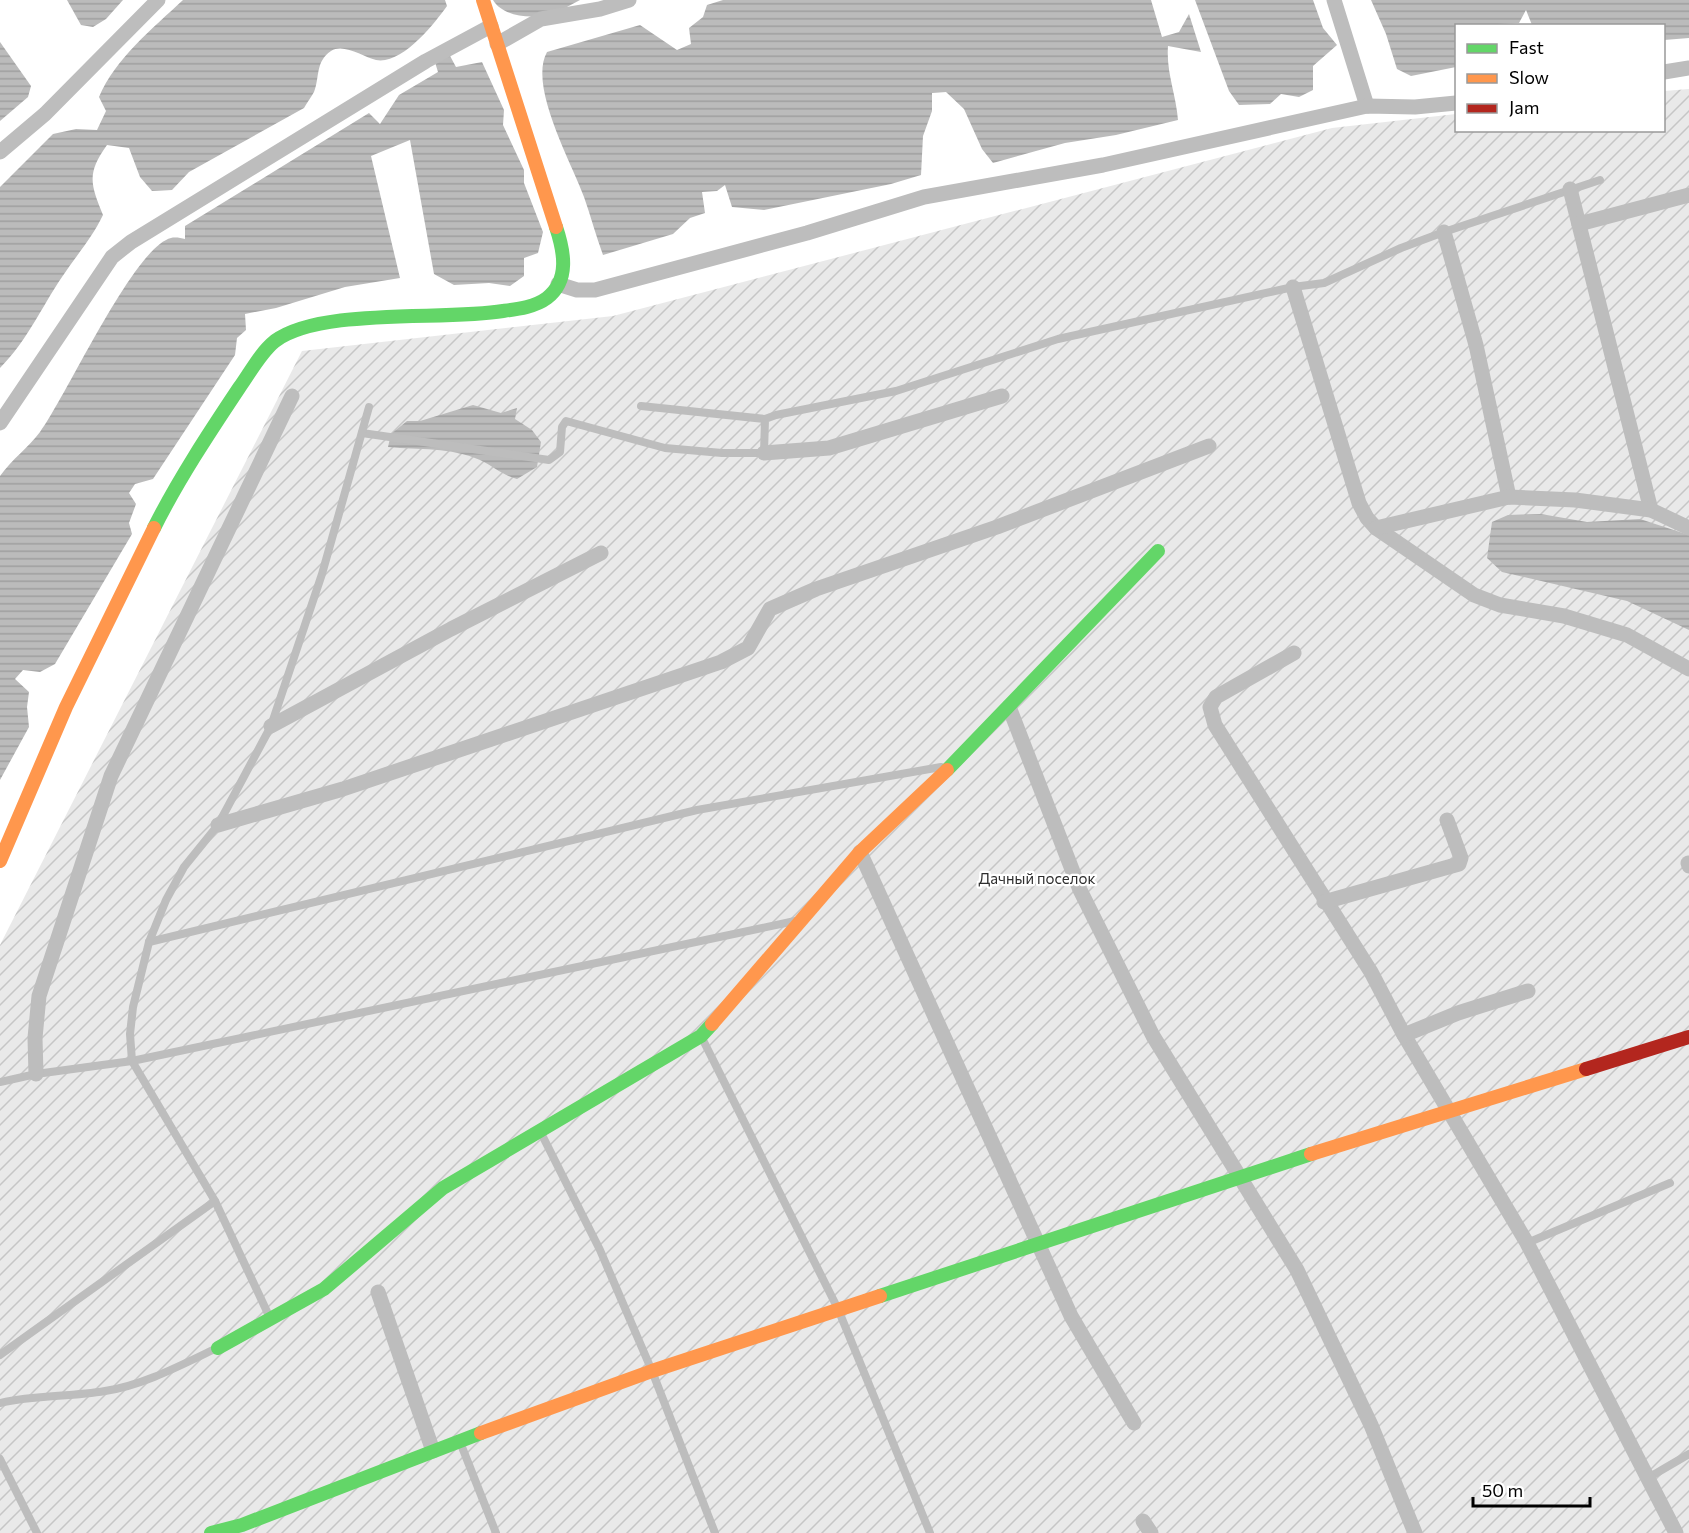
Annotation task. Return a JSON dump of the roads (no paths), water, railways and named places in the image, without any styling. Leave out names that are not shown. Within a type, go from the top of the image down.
[{"type":"street","points":[[0,152],[45,114],[158,0]]},
{"type":"street","points":[[0,861],[66,707],[168,500],[230,402],[274,342],[293,331],[358,318],[474,316],[528,308],[548,298],[558,284],[565,264],[561,242],[483,0]]},
{"type":"street","points":[[497,44],[541,19],[600,9],[629,0]]},
{"type":"street","points":[[1334,0],[1367,106]]},
{"type":"street","points":[[0,423],[112,257],[131,242],[426,62],[491,26]]},
{"type":"street","points":[[1665,72],[1689,68]]},
{"type":"street","points":[[558,284],[577,290],[595,290],[807,232],[924,197],[1103,165],[1367,106],[1415,107],[1455,102]]},
{"type":"street","points":[[1570,189],[1651,510]]},
{"type":"street","points":[[1580,224],[1689,195]]},
{"type":"street","points":[[1444,232],[1476,345],[1509,497]]},
{"type":"street","points":[[1293,287],[1359,503],[1376,528],[1474,595],[1500,605],[1564,616],[1627,635],[1689,669]]},
{"type":"street","points":[[36,1074],[35,1038],[39,996],[111,776],[292,396]]},
{"type":"street","points":[[764,453],[829,448],[1002,396]]},
{"type":"street","points":[[218,825],[343,789],[721,662],[748,648],[770,609],[816,589],[1008,523],[1209,446]]},
{"type":"street","points":[[1376,528],[1509,497],[1575,500],[1651,510],[1689,528]]},
{"type":"street","points":[[218,1347],[324,1289],[443,1188],[539,1129],[701,1036],[860,852],[952,765],[1158,551]]},
{"type":"street","points":[[271,726],[601,553]]},
{"type":"street","points":[[1294,653],[1216,697],[1210,707],[1215,725],[1324,902],[1371,972],[1404,1035],[1527,1243],[1676,1533]]},
{"type":"street","points":[[1009,707],[1080,890],[1104,940],[1153,1036],[1242,1179],[1306,1289],[1371,1425],[1415,1533]]},
{"type":"street","points":[[1324,902],[1459,864],[1461,858],[1447,820]]},
{"type":"street","points":[[860,852],[1071,1316],[1134,1423]]},
{"type":"street","points":[[1404,1035],[1458,1013],[1528,991]]},
{"type":"street","points":[[211,1533],[278,1511],[459,1441],[652,1371],[1037,1243],[1242,1179],[1450,1110],[1689,1037]]},
{"type":"street","points":[[378,1292],[433,1451]]},
{"type":"lane","points":[[641,406],[765,419],[896,391],[1058,339],[1293,287],[1324,283],[1401,248],[1599,180]]},
{"type":"lane","points":[[270,1319],[215,1201],[132,1061],[130,1034],[133,1007],[149,942],[166,900],[184,867],[218,825],[271,726],[322,574],[369,407]]},
{"type":"lane","points":[[362,433],[549,460],[560,452],[562,427],[567,421],[665,448],[722,453],[764,453],[765,419]]},
{"type":"lane","points":[[149,942],[697,810],[952,765]]},
{"type":"lane","points":[[0,1082],[36,1074],[132,1061],[799,920]]},
{"type":"lane","points":[[701,1036],[838,1309],[930,1533]]},
{"type":"lane","points":[[539,1129],[600,1250],[652,1371],[716,1533]]},
{"type":"lane","points":[[1527,1243],[1670,1183]]},
{"type":"lane","points":[[0,1355],[215,1201]]},
{"type":"lane","points":[[0,1403],[24,1398],[106,1391],[153,1377],[218,1347]]},
{"type":"lane","points":[[459,1441],[496,1533]]},
{"type":"lane","points":[[1648,1478],[1689,1454]]},
{"type":"lane","points":[[0,1459],[37,1533]]},
{"type":"park label","name":"Дачный поселок","points":[[1037,879]]}]
